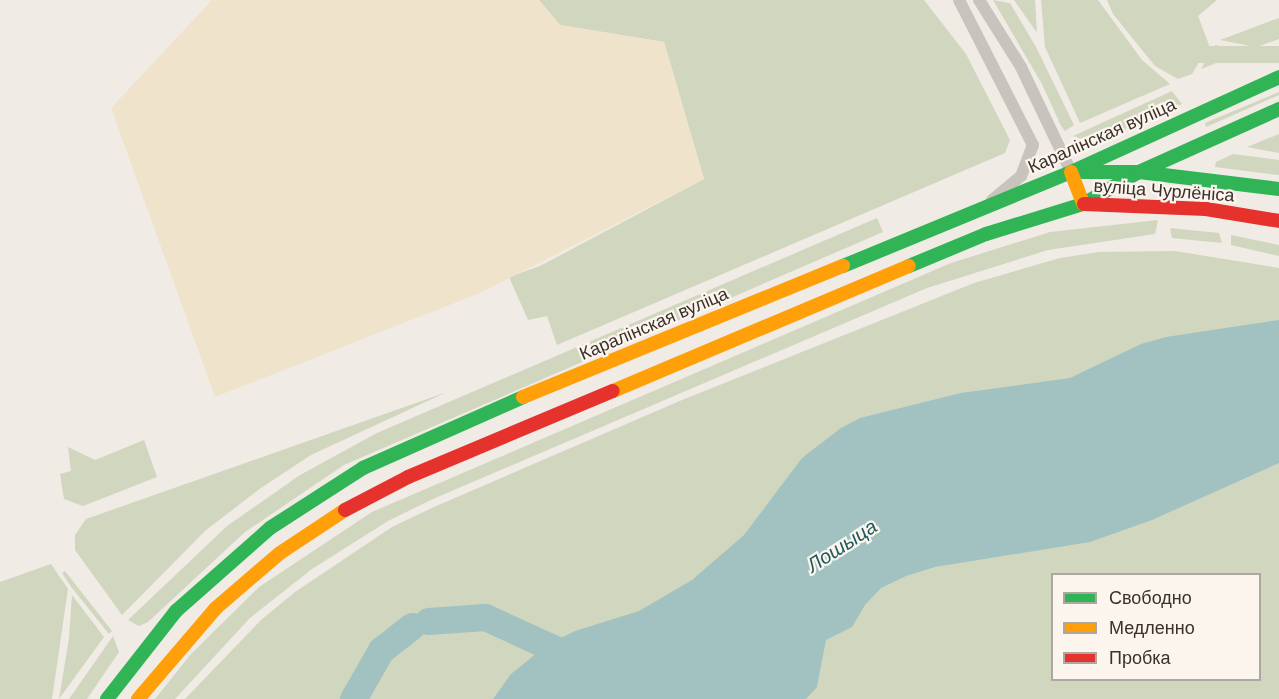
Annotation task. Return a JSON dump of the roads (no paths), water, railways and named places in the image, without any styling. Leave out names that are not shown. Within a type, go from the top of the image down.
[{"type":"main road","name":"Каралінская вуліца","points":[[107,699],[176,611],[216,572],[321,494],[432,435],[986,204],[1071,172],[1279,78]]},
{"type":"main road","points":[[138,699],[216,608],[280,553],[340,513],[408,477],[987,234],[1083,204],[1139,172],[1279,109]]},
{"type":"main road","points":[[1183,151],[1176,161],[1177,168],[1187,178]]},
{"type":"main road","name":"вуліца Чурлёніса","points":[[1071,172],[1139,172],[1279,189]]},
{"type":"main road","points":[[1071,172],[1083,204]]},
{"type":"main road","name":"вуліца Чурлёніса","points":[[1083,204],[1206,209],[1279,221]]},
{"type":"main road","points":[[597,367],[595,384],[608,393]]},
{"type":"street","points":[[959,0],[1033,145],[1021,176],[986,204]]},
{"type":"street","points":[[979,0],[1021,68],[1071,172]]},
{"type":"water","points":[[1279,320],[1279,463],[1152,520],[1090,542],[935,567],[906,576],[881,588],[865,605],[852,627],[826,640],[817,687],[806,699],[493,699],[511,674],[548,644],[575,631],[639,611],[692,580],[744,535],[802,458],[841,428],[860,418],[961,393],[1070,378],[1141,344],[1166,337]]},
{"type":"waterway","name":"Лошыца","points":[[428,621],[485,617],[579,660]]},
{"type":"waterway","name":"Лошыца","points":[[353,699],[381,650],[412,626]]}]
